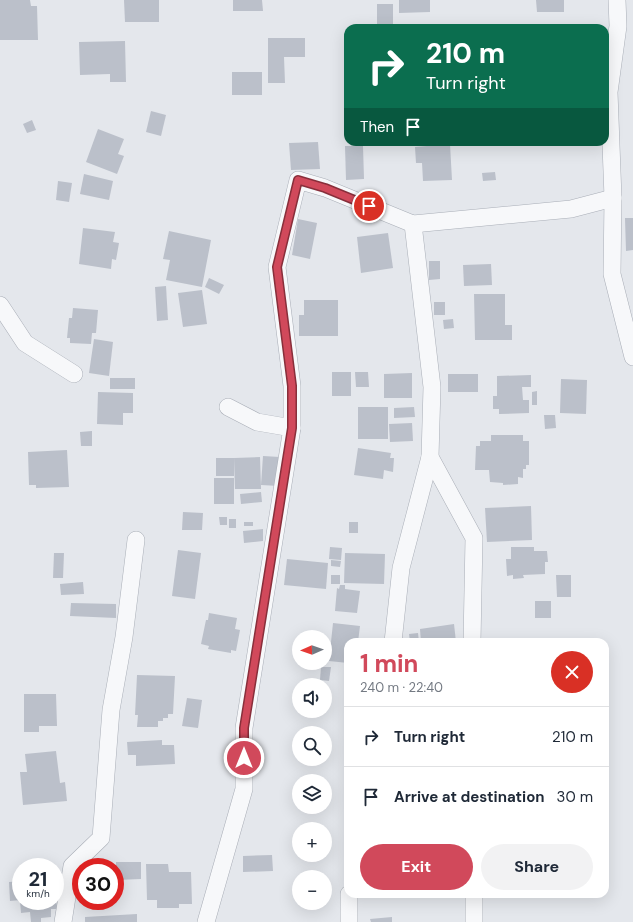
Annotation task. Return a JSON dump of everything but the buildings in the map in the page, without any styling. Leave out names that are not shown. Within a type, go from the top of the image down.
[{"type":"street","points":[[617,0],[618,26],[609,92],[613,198],[612,274],[633,357]]},
{"type":"street","points":[[206,922],[244,789],[244,728],[292,428],[292,386],[277,267],[298,180],[325,188],[413,224],[571,209],[613,198]]},
{"type":"street","points":[[393,638],[401,568],[430,457],[432,387],[413,224]]},
{"type":"street","points":[[0,305],[25,344],[74,374]]},
{"type":"street","points":[[228,407],[257,422],[292,428]]},
{"type":"street","points":[[430,457],[474,538],[472,638]]},
{"type":"street","points":[[63,922],[72,866],[101,838],[111,718],[124,637],[136,540]]},
{"type":"street","points":[[349,898],[349,922]]},
{"type":"street","points":[[474,898],[474,922]]},
{"type":"route","points":[[244,758],[244,728],[292,428],[292,386],[277,267],[298,180],[325,188],[369,206]]}]
